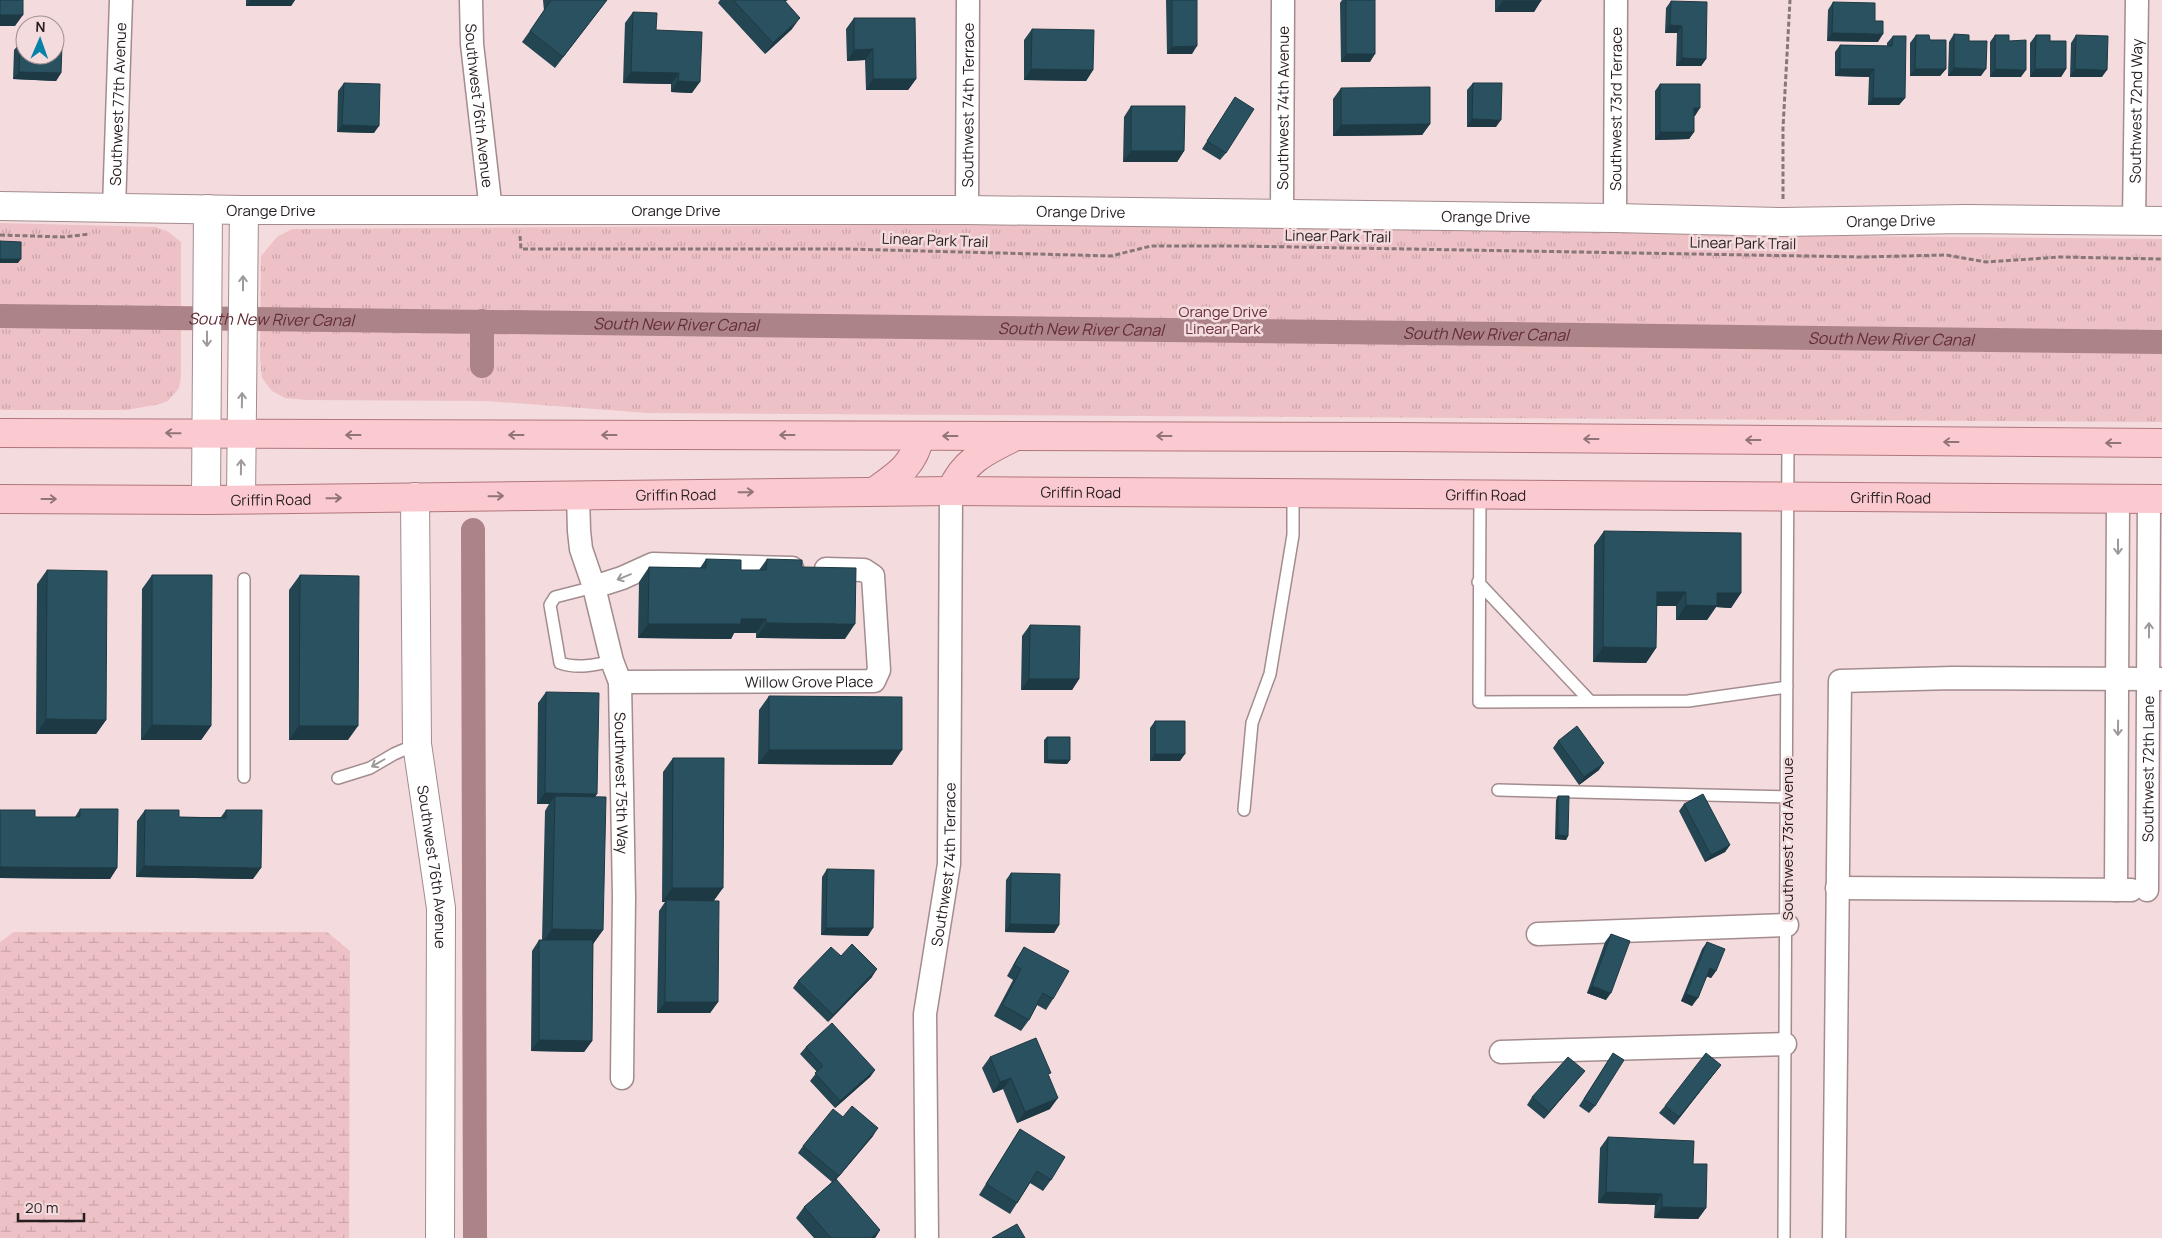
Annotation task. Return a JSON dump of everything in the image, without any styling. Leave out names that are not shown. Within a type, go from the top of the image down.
[{"type":"main road","points":[[0,433],[1016,436],[2162,443]]},
{"type":"main road","points":[[875,491],[900,473],[910,463],[918,449],[920,436]]},
{"type":"main road","points":[[951,491],[956,477],[967,464],[984,451],[1016,436]]},
{"type":"main road","name":"Griffin Road","points":[[0,499],[206,500],[875,491],[1480,493],[2155,499]]},
{"type":"street","name":"Southwest 77th Avenue","points":[[114,208],[121,0]]},
{"type":"street","name":"Southwest 76th Avenue","points":[[471,0],[472,44],[491,211]]},
{"type":"street","name":"Southwest 74th Terrace","points":[[967,210],[968,0]]},
{"type":"street","name":"Southwest 74th Avenue","points":[[1282,214],[1283,0]]},
{"type":"street","name":"Southwest 73rd Terrace","points":[[1615,218],[1616,0]]},
{"type":"street","name":"Southwest 72nd Way","points":[[2134,221],[2137,0]]},
{"type":"street","name":"Orange Drive","points":[[0,206],[244,210],[967,210],[1615,218],[1782,222],[1965,220],[2162,221]]},
{"type":"street","points":[[206,500],[208,209]]},
{"type":"street","points":[[241,499],[244,210]]},
{"type":"street","name":"Southwest 74th Terrace","points":[[927,1238],[925,1014],[949,864],[951,491]]},
{"type":"street","name":"Southwest 75th Way","points":[[578,494],[581,549],[594,587],[612,661],[620,682],[624,897],[622,1078]]},
{"type":"street","name":"Southwest 76th Avenue","points":[[415,497],[418,744],[441,908],[440,1238]]},
{"type":"street","name":"Southwest 72th Lane","points":[[2116,890],[2118,499]]},
{"type":"street","name":"Southwest 72th Lane","points":[[2154,890],[2155,499]]},
{"type":"street","name":"Willow Grove Place","points":[[594,587],[622,578],[652,564],[864,570],[873,576],[879,670],[874,681],[620,682]]},
{"type":"street","points":[[1834,1238],[1840,681],[1953,678],[2156,679]]},
{"type":"street","points":[[1837,888],[2154,890]]},
{"type":"street","points":[[1538,934],[1786,925]]},
{"type":"street","points":[[1501,1052],[1785,1044]]},
{"type":"lane","name":"Southwest 73rd Avenue","points":[[1784,1238],[1788,441]]},
{"type":"lane","points":[[1244,810],[1252,724],[1270,674],[1292,535],[1293,492]]},
{"type":"lane","points":[[1480,493],[1478,582],[1479,702],[1688,701],[1787,687]]},
{"type":"lane","points":[[244,579],[244,776]]},
{"type":"lane","points":[[1478,582],[1590,702]]},
{"type":"lane","points":[[594,587],[555,597],[550,605],[560,663],[568,666],[598,665],[612,661]]},
{"type":"lane","points":[[338,778],[370,768],[394,754],[418,744]]},
{"type":"lane","points":[[1498,790],[1787,797]]},
{"type":"path","points":[[1783,206],[1783,150],[1790,0]]},
{"type":"path","name":"Linear Park Trail","points":[[521,242],[521,249],[848,249],[1111,256],[1151,246],[1237,246],[1863,257],[1946,255],[1986,262],[2060,257],[2162,259]]},
{"type":"green space","points":[[0,223],[155,227],[167,231],[181,242],[181,376],[179,388],[168,401],[127,410],[0,410]]},
{"type":"green space","name":"Orange Drive Linear Park","points":[[1142,223],[1841,236],[2162,239],[2162,422],[648,413],[487,401],[306,400],[285,398],[272,391],[262,378],[260,358],[261,256],[277,237],[292,229]]},
{"type":"green space","points":[[14,932],[327,932],[350,951],[349,1238],[0,1238],[0,942]]},
{"type":"building","points":[[0,0],[23,0],[23,15],[0,15]]},
{"type":"building","points":[[551,0],[607,0],[563,57],[530,31]]},
{"type":"building","points":[[733,0],[784,0],[800,18],[773,43]]},
{"type":"building","points":[[1172,0],[1197,0],[1197,46],[1172,47]]},
{"type":"building","points":[[1346,0],[1375,0],[1375,54],[1346,54]]},
{"type":"building","points":[[1541,0],[1541,1],[1503,1]]},
{"type":"building","points":[[1671,1],[1707,2],[1706,59],[1682,58],[1682,26],[1670,25]]},
{"type":"building","points":[[1833,2],[1875,3],[1875,21],[1883,21],[1883,34],[1832,33]]},
{"type":"building","points":[[633,12],[657,13],[656,30],[702,32],[700,82],[678,81],[679,73],[631,72]]},
{"type":"building","points":[[854,18],[915,18],[916,79],[873,79],[873,49],[854,50]]},
{"type":"building","points":[[1032,29],[1094,30],[1093,70],[1031,69]]},
{"type":"building","points":[[1954,34],[1969,35],[1969,41],[1987,41],[1986,69],[1954,68]]},
{"type":"building","points":[[1916,35],[1929,35],[1930,40],[1946,40],[1946,69],[1915,69]]},
{"type":"building","points":[[1995,35],[2009,35],[2009,41],[2026,40],[2026,70],[1995,69]]},
{"type":"building","points":[[2036,35],[2050,35],[2050,41],[2066,41],[2066,69],[2035,69]]},
{"type":"building","points":[[2076,35],[2108,36],[2107,70],[2075,69]]},
{"type":"building","points":[[1893,36],[1906,36],[1905,98],[1873,98],[1874,69],[1840,69],[1840,45],[1892,46]]},
{"type":"building","points":[[19,65],[61,65],[61,73],[19,72]]},
{"type":"building","points":[[344,83],[380,84],[379,126],[342,125]]},
{"type":"building","points":[[1473,83],[1502,83],[1501,120],[1472,119]]},
{"type":"building","points":[[1660,84],[1700,84],[1700,108],[1694,108],[1694,132],[1660,132]]},
{"type":"building","points":[[1430,87],[1430,124],[1341,125],[1341,88]]},
{"type":"building","points":[[1235,97],[1254,109],[1226,153],[1207,141]]},
{"type":"building","points":[[1131,106],[1185,106],[1184,151],[1131,151]]},
{"type":"building","points":[[0,241],[21,242],[21,259],[0,259]]},
{"type":"building","points":[[1604,531],[1741,533],[1741,593],[1717,593],[1717,606],[1686,605],[1686,592],[1657,592],[1656,648],[1603,647]]},
{"type":"building","points":[[706,559],[741,560],[741,570],[766,570],[767,559],[802,560],[802,567],[856,568],[855,624],[766,623],[766,619],[741,619],[741,624],[648,624],[649,567],[706,568]]},
{"type":"building","points":[[47,570],[107,571],[106,720],[46,719]]},
{"type":"building","points":[[152,575],[212,575],[211,726],[152,725]]},
{"type":"building","points":[[300,575],[359,576],[358,726],[299,726]]},
{"type":"building","points":[[1030,625],[1080,626],[1079,679],[1029,679]]},
{"type":"building","points":[[546,692],[599,693],[597,794],[545,793]]},
{"type":"building","points":[[769,696],[902,697],[902,750],[769,750]]},
{"type":"building","points":[[1155,721],[1185,721],[1185,754],[1155,754]]},
{"type":"building","points":[[1577,726],[1604,763],[1584,777],[1558,741]]},
{"type":"building","points":[[1047,737],[1070,737],[1070,760],[1047,760]]},
{"type":"building","points":[[673,758],[724,758],[723,888],[672,888]]},
{"type":"building","points":[[1703,794],[1730,845],[1711,855],[1684,804]]},
{"type":"building","points":[[555,796],[606,797],[603,930],[552,929]]},
{"type":"building","points":[[1558,796],[1569,796],[1568,836],[1558,835]]},
{"type":"building","points":[[80,809],[118,809],[117,868],[0,867],[0,810],[35,810],[35,817],[80,817]]},
{"type":"building","points":[[145,810],[179,810],[179,817],[226,818],[226,810],[262,810],[261,868],[144,866]]},
{"type":"building","points":[[827,869],[874,870],[873,928],[826,928]]},
{"type":"building","points":[[1011,873],[1060,874],[1059,925],[1010,924]]},
{"type":"building","points":[[666,900],[719,901],[718,1002],[665,1002]]},
{"type":"building","points":[[1611,934],[1630,941],[1611,993],[1592,986]]},
{"type":"building","points":[[539,940],[593,940],[592,1041],[539,1040]]},
{"type":"building","points":[[1707,942],[1725,949],[1716,971],[1710,968],[1698,998],[1686,994]]},
{"type":"building","points":[[852,944],[877,969],[833,1015],[798,981],[831,947],[841,956]]},
{"type":"building","points":[[1024,947],[1069,971],[1053,999],[1043,993],[1029,1020],[1002,1005],[1021,969],[1014,965]]},
{"type":"building","points":[[832,1023],[875,1070],[840,1101],[815,1073],[823,1066],[806,1047]]},
{"type":"building","points":[[1036,1038],[1051,1073],[1048,1074],[1058,1098],[1025,1112],[1011,1078],[1000,1082],[990,1057]]},
{"type":"building","points":[[1613,1053],[1624,1060],[1595,1106],[1584,1099]]},
{"type":"building","points":[[1706,1053],[1721,1065],[1679,1117],[1665,1106]]},
{"type":"building","points":[[1568,1057],[1585,1071],[1549,1112],[1532,1097]]},
{"type":"building","points":[[852,1106],[878,1128],[839,1176],[803,1146],[833,1109],[843,1117]]},
{"type":"building","points":[[1020,1129],[1065,1157],[1051,1180],[1037,1171],[1017,1203],[986,1184]]},
{"type":"building","points":[[1608,1137],[1694,1141],[1693,1164],[1707,1164],[1706,1208],[1662,1207],[1662,1194],[1606,1192]]},
{"type":"building","points":[[836,1179],[880,1230],[871,1238],[831,1238],[804,1207]]},
{"type":"building","points":[[1017,1224],[1025,1238],[992,1238]]},
{"type":"waterway","name":"South New River Canal","points":[[0,316],[2162,342]]},
{"type":"waterway","points":[[482,321],[482,366]]},
{"type":"waterway","points":[[473,530],[475,1238]]}]
